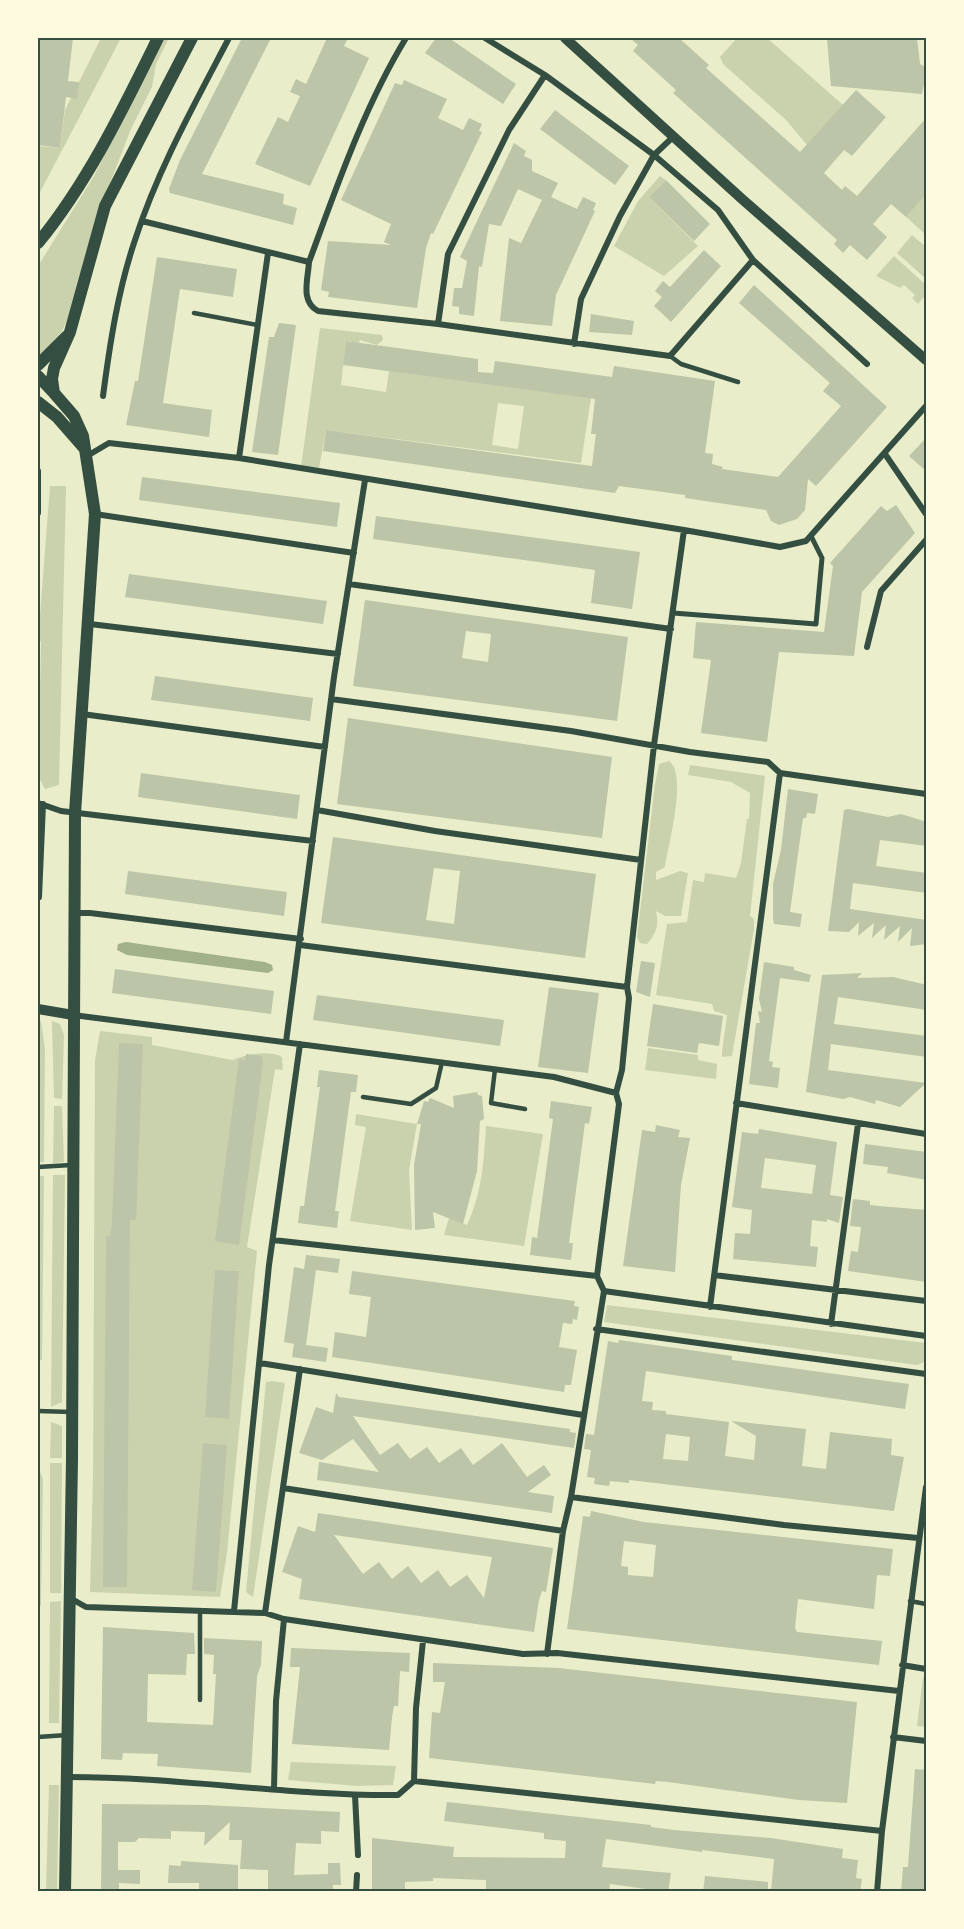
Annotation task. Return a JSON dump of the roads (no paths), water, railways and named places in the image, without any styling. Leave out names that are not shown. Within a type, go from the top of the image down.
[{"type":"main road","points":[[38,243],[58,218],[106,141],[158,38]]},
{"type":"main road","points":[[54,393],[52,379],[54,368],[70,332],[105,206],[192,38]]},
{"type":"main road","points":[[38,365],[70,332]]},
{"type":"main road","points":[[38,376],[74,416],[83,436],[95,514],[90,624],[80,714],[75,813],[69,1777],[65,1892]]},
{"type":"main road","points":[[38,402],[49,409],[86,453]]},
{"type":"street","points":[[103,396],[122,286],[142,221],[162,169],[229,38]]},
{"type":"street","points":[[406,38],[393,59],[339,179],[309,262],[306,300],[310,307],[318,311],[438,324],[670,356],[753,260]]},
{"type":"street","points":[[485,38],[545,75],[654,155],[718,210],[753,260],[867,364]]},
{"type":"street","points":[[565,38],[927,360]]},
{"type":"street","points":[[438,324],[448,254],[510,130],[545,75]]},
{"type":"street","points":[[574,344],[581,299],[620,216],[654,155],[674,136]]},
{"type":"street","points":[[142,221],[309,262]]},
{"type":"street","points":[[239,458],[268,253]]},
{"type":"street","points":[[86,453],[109,443],[239,458],[780,547],[806,541],[927,406]]},
{"type":"street","points":[[885,454],[927,514]]},
{"type":"street","points":[[38,471],[38,513]]},
{"type":"street","points":[[286,1042],[331,699],[365,480]]},
{"type":"street","points":[[95,514],[354,553]]},
{"type":"street","points":[[547,1653],[563,1531],[571,1497],[596,1329],[604,1291],[597,1276],[619,1104],[616,1093],[630,998],[627,987],[654,745],[684,530]]},
{"type":"street","points":[[674,613],[816,624],[822,558],[811,536]]},
{"type":"street","points":[[867,647],[881,591],[927,540]]},
{"type":"street","points":[[349,584],[671,629]]},
{"type":"street","points":[[90,624],[338,654]]},
{"type":"street","points":[[331,699],[768,762],[780,773],[927,794]]},
{"type":"street","points":[[80,714],[325,747]]},
{"type":"street","points":[[710,1307],[780,773]]},
{"type":"street","points":[[39,897],[40,804],[75,813],[313,841]]},
{"type":"street","points":[[317,810],[435,831],[641,860]]},
{"type":"street","points":[[74,913],[90,913],[627,987]]},
{"type":"street","points":[[38,1009],[554,1077],[616,1093]]},
{"type":"street","points":[[234,1611],[273,1240],[300,1044]]},
{"type":"street","points":[[736,1103],[927,1134]]},
{"type":"street","points":[[831,1324],[858,1124]]},
{"type":"street","points":[[273,1240],[597,1276]]},
{"type":"street","points":[[714,1275],[927,1301]]},
{"type":"street","points":[[604,1291],[927,1336]]},
{"type":"street","points":[[596,1329],[927,1374]]},
{"type":"street","points":[[260,1363],[583,1415]]},
{"type":"street","points":[[265,1613],[300,1369]]},
{"type":"street","points":[[877,1892],[893,1737],[918,1538],[927,1487]]},
{"type":"street","points":[[283,1488],[563,1531]]},
{"type":"street","points":[[571,1497],[784,1525],[918,1538]]},
{"type":"street","points":[[69,1598],[86,1608],[265,1613],[284,1619],[524,1654],[547,1653],[899,1691]]},
{"type":"street","points":[[274,1789],[276,1701],[284,1619]]},
{"type":"street","points":[[414,1781],[416,1708],[423,1641]]},
{"type":"street","points":[[902,1665],[927,1669]]},
{"type":"street","points":[[893,1737],[927,1741]]},
{"type":"street","points":[[69,1777],[355,1795],[398,1794],[414,1781],[882,1831]]},
{"type":"street","points":[[355,1795],[358,1855]]},
{"type":"street","points":[[356,1892],[357,1875]]},
{"type":"lane","points":[[194,314],[257,325]]},
{"type":"lane","points":[[670,356],[681,364],[738,382]]},
{"type":"lane","points":[[363,1097],[411,1104],[436,1088],[442,1062]]},
{"type":"lane","points":[[495,1070],[491,1103],[525,1109]]},
{"type":"lane","points":[[38,1167],[73,1165]]},
{"type":"lane","points":[[38,1411],[72,1412]]},
{"type":"lane","points":[[910,1601],[927,1604]]},
{"type":"lane","points":[[200,1611],[200,1700]]},
{"type":"lane","points":[[38,1737],[69,1735]]}]
